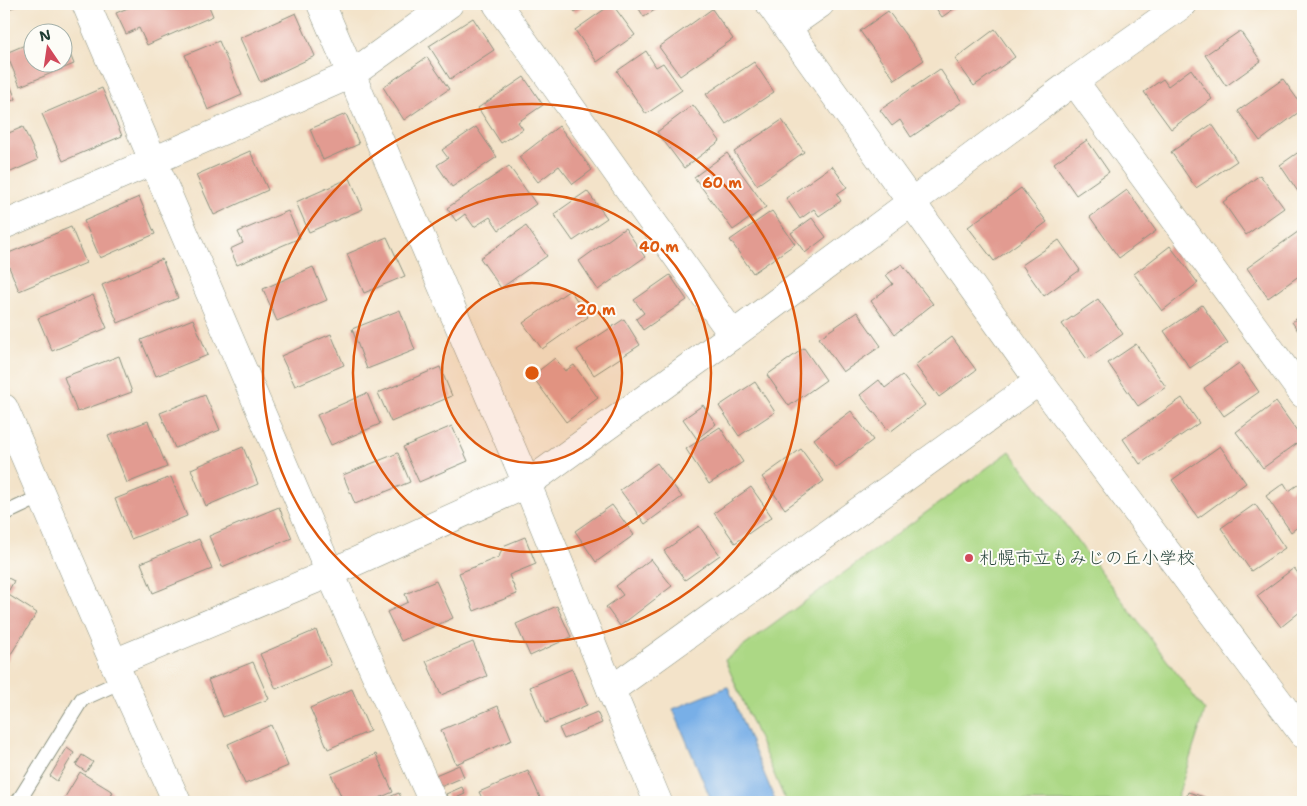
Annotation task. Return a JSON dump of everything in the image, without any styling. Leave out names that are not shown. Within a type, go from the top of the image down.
[{"type":"street","points":[[86,4],[330,574],[433,802]]},
{"type":"street","points":[[321,4],[526,484],[658,802]]},
{"type":"street","points":[[4,225],[352,74],[448,4]]},
{"type":"street","points":[[497,4],[733,335]]},
{"type":"street","points":[[770,4],[1039,381],[1303,734]]},
{"type":"street","points":[[787,27],[820,4]]},
{"type":"street","points":[[118,672],[526,484],[733,335],[1074,81],[1183,4]]},
{"type":"street","points":[[1074,81],[1303,394]]},
{"type":"street","points":[[611,690],[1039,381]]},
{"type":"street","points":[[4,408],[118,672],[177,802]]},
{"type":"lane","points":[[4,514],[42,496]]},
{"type":"lane","points":[[18,802],[82,699],[118,672]]},
{"type":"green space","name":"札幌市立もみじの丘小学校","points":[[1010,451],[1205,711],[1176,802],[786,802],[725,660]]},
{"type":"water","points":[[728,687],[776,802],[712,802],[673,709]]},
{"type":"building","points":[[4,4],[21,4],[4,11]]},
{"type":"building","points":[[137,4],[208,4],[213,16],[147,45],[139,28],[126,34],[116,13]]},
{"type":"building","points":[[569,4],[588,4],[575,12]]},
{"type":"building","points":[[612,4],[635,35],[597,62],[575,30]]},
{"type":"building","points":[[636,4],[664,4],[644,17]]},
{"type":"building","points":[[933,4],[961,4],[942,17]]},
{"type":"building","points":[[712,9],[733,39],[680,76],[659,47]]},
{"type":"building","points":[[888,11],[924,60],[895,80],[860,31]]},
{"type":"building","points":[[296,13],[315,56],[260,82],[240,38]]},
{"type":"building","points":[[473,18],[494,50],[450,79],[429,46]]},
{"type":"building","points":[[995,29],[1015,57],[974,86],[955,59]]},
{"type":"building","points":[[1240,31],[1261,61],[1226,86],[1205,55]]},
{"type":"building","points":[[219,41],[242,95],[208,110],[185,55]]},
{"type":"building","points":[[22,46],[22,72],[54,72],[20,86],[6,53]]},
{"type":"building","points":[[646,51],[656,67],[663,63],[682,90],[646,114],[617,71]]},
{"type":"building","points":[[427,57],[449,89],[404,120],[383,87]]},
{"type":"building","points":[[754,62],[774,92],[726,124],[706,94]]},
{"type":"building","points":[[940,69],[962,102],[911,137],[900,120],[892,126],[880,110]]},
{"type":"building","points":[[1191,69],[1212,99],[1171,129],[1144,92],[1163,79],[1168,86]]},
{"type":"building","points":[[4,71],[16,99],[4,104]]},
{"type":"building","points":[[524,77],[543,105],[518,122],[523,129],[501,143],[478,108]]},
{"type":"building","points":[[1283,79],[1303,109],[1260,141],[1238,111]]},
{"type":"building","points":[[102,88],[122,136],[63,161],[42,114]]},
{"type":"building","points":[[693,105],[720,141],[684,168],[657,132]]},
{"type":"building","points":[[346,114],[359,144],[323,160],[310,129]]},
{"type":"building","points":[[782,120],[804,152],[757,185],[734,152]]},
{"type":"building","points":[[1212,124],[1237,161],[1196,188],[1171,152]]},
{"type":"building","points":[[559,126],[592,170],[573,184],[559,166],[538,182],[519,157]]},
{"type":"building","points":[[23,127],[38,160],[4,175],[4,135]]},
{"type":"building","points":[[476,127],[497,157],[452,187],[437,165],[448,158],[442,150]]},
{"type":"building","points":[[1087,140],[1109,172],[1076,195],[1054,163]]},
{"type":"building","points":[[1303,149],[1303,199],[1280,165]]},
{"type":"building","points":[[250,151],[268,190],[214,215],[196,175]]},
{"type":"building","points":[[727,153],[766,207],[733,230],[694,177]]},
{"type":"building","points":[[509,166],[536,204],[499,230],[490,217],[474,227],[465,214],[456,221],[447,208]]},
{"type":"building","points":[[832,166],[847,187],[837,194],[841,201],[819,216],[814,209],[800,219],[786,198]]},
{"type":"building","points":[[1260,175],[1284,208],[1246,235],[1223,202]]},
{"type":"building","points":[[350,178],[363,209],[309,232],[296,202]]},
{"type":"building","points":[[1021,188],[1047,222],[994,261],[968,227]]},
{"type":"building","points":[[1127,190],[1156,231],[1119,258],[1090,217]]},
{"type":"building","points":[[587,191],[607,218],[573,241],[554,214]]},
{"type":"building","points":[[139,197],[155,234],[100,258],[84,221]]},
{"type":"building","points":[[288,211],[300,238],[237,265],[230,249],[243,243],[238,232]]},
{"type":"building","points":[[772,211],[795,244],[753,273],[730,240]]},
{"type":"building","points":[[812,218],[826,237],[805,253],[791,233]]},
{"type":"building","points":[[526,226],[547,256],[501,288],[480,258]]},
{"type":"building","points":[[71,227],[86,263],[19,291],[4,255]]},
{"type":"building","points":[[625,228],[645,257],[598,290],[579,261]]},
{"type":"building","points":[[1302,229],[1303,273],[1268,298],[1247,268]]},
{"type":"building","points":[[387,237],[405,276],[364,293],[347,254]]},
{"type":"building","points":[[1059,240],[1080,270],[1044,296],[1022,265]]},
{"type":"building","points":[[1170,246],[1198,283],[1162,311],[1134,274]]},
{"type":"building","points":[[162,259],[178,298],[118,323],[102,285]]},
{"type":"building","points":[[902,264],[933,304],[895,334],[871,301],[893,284],[886,275]]},
{"type":"building","points":[[313,267],[327,300],[277,321],[263,289]]},
{"type":"building","points":[[670,275],[687,300],[643,330],[636,319],[644,313],[634,300]]},
{"type":"building","points":[[570,290],[588,317],[542,349],[523,323]]},
{"type":"building","points":[[93,295],[107,328],[52,351],[38,318]]},
{"type":"building","points":[[1098,299],[1123,334],[1087,359],[1062,324]]},
{"type":"building","points":[[1202,305],[1228,343],[1190,368],[1164,331]]},
{"type":"building","points":[[400,310],[415,350],[367,369],[352,329]]},
{"type":"building","points":[[857,312],[881,346],[843,372],[819,338]]},
{"type":"building","points":[[1303,314],[1303,338],[1292,322]]},
{"type":"building","points":[[193,319],[208,355],[156,376],[141,340]]},
{"type":"building","points":[[624,319],[640,345],[594,375],[577,350]]},
{"type":"building","points":[[331,334],[344,365],[295,386],[281,356]]},
{"type":"building","points":[[952,337],[976,370],[939,397],[915,365]]},
{"type":"building","points":[[1136,344],[1166,387],[1138,406],[1108,363]]},
{"type":"building","points":[[804,348],[826,380],[789,406],[767,375]]},
{"type":"building","points":[[119,356],[132,392],[77,412],[64,377]]},
{"type":"building","points":[[555,358],[565,371],[574,365],[598,398],[566,422],[532,376]]},
{"type":"building","points":[[1239,363],[1259,392],[1224,416],[1204,388]]},
{"type":"building","points":[[440,367],[452,396],[391,422],[378,393]]},
{"type":"building","points":[[902,375],[925,405],[890,432],[860,395],[879,380],[885,388]]},
{"type":"building","points":[[755,382],[775,412],[739,436],[719,406]]},
{"type":"building","points":[[367,393],[380,424],[331,445],[317,415]]},
{"type":"building","points":[[205,395],[220,430],[175,448],[160,413]]},
{"type":"building","points":[[1182,398],[1199,423],[1140,464],[1123,439]]},
{"type":"building","points":[[1276,402],[1303,439],[1263,468],[1236,432]]},
{"type":"building","points":[[703,405],[716,424],[697,439],[683,419]]},
{"type":"building","points":[[851,411],[873,440],[836,468],[814,439]]},
{"type":"building","points":[[148,421],[167,467],[127,483],[108,436]]},
{"type":"building","points":[[452,426],[468,461],[419,482],[403,447]]},
{"type":"building","points":[[720,427],[743,462],[709,484],[686,449]]},
{"type":"building","points":[[1220,446],[1246,483],[1198,518],[1172,480]]},
{"type":"building","points":[[243,447],[258,484],[206,506],[191,469]]},
{"type":"building","points":[[801,449],[824,481],[785,509],[762,477]]},
{"type":"building","points":[[398,453],[410,482],[355,504],[343,475]]},
{"type":"building","points":[[657,463],[682,497],[645,524],[620,490]]},
{"type":"building","points":[[171,477],[187,516],[131,539],[115,499]]},
{"type":"building","points":[[1303,481],[1303,523],[1291,532],[1266,496],[1284,483],[1289,491]]},
{"type":"building","points":[[751,487],[772,517],[735,543],[714,513]]},
{"type":"building","points":[[1255,504],[1285,548],[1251,571],[1221,528]]},
{"type":"building","points":[[612,505],[634,535],[596,562],[575,531]]},
{"type":"building","points":[[279,507],[292,538],[222,567],[209,536]]},
{"type":"building","points":[[699,526],[720,555],[685,580],[664,551]]},
{"type":"building","points":[[525,537],[536,564],[509,575],[517,594],[474,611],[459,573],[499,557],[503,546]]},
{"type":"building","points":[[199,539],[212,569],[153,593],[141,563]]},
{"type":"building","points":[[651,559],[672,586],[620,626],[606,607],[623,595],[616,586]]},
{"type":"building","points":[[1294,568],[1303,580],[1303,614],[1301,611],[1281,627],[1257,596]]},
{"type":"building","points":[[4,576],[14,581],[9,590],[4,586]]},
{"type":"building","points":[[436,581],[453,618],[401,641],[387,612],[408,602],[405,594]]},
{"type":"building","points":[[4,592],[37,613],[4,665]]},
{"type":"building","points":[[557,606],[571,637],[530,656],[516,624]]},
{"type":"building","points":[[316,630],[331,665],[276,689],[260,654]]},
{"type":"building","points":[[473,642],[487,676],[441,695],[426,661]]},
{"type":"building","points":[[253,662],[269,699],[223,717],[208,680]]},
{"type":"building","points":[[572,669],[587,705],[545,723],[530,687]]},
{"type":"building","points":[[352,689],[370,731],[328,749],[310,708]]},
{"type":"building","points":[[498,706],[512,740],[456,764],[441,730]]},
{"type":"building","points":[[597,712],[602,723],[564,739],[559,728]]},
{"type":"building","points":[[271,725],[288,766],[245,784],[228,744]]},
{"type":"building","points":[[67,748],[74,753],[57,781],[50,776]]},
{"type":"building","points":[[376,754],[393,792],[370,802],[344,802],[331,774]]},
{"type":"building","points":[[82,755],[93,762],[86,772],[76,765]]},
{"type":"building","points":[[459,765],[464,777],[438,788],[433,776]]},
{"type":"building","points":[[528,771],[542,802],[484,802],[479,792]]},
{"type":"building","points":[[80,772],[113,792],[107,802],[62,802]]},
{"type":"building","points":[[462,787],[465,794],[449,801],[446,794]]},
{"type":"building","points":[[1188,792],[1220,802],[1185,802]]},
{"type":"building","points":[[399,793],[403,802],[376,802]]},
{"type":"place","name":"札幌市立もみじの丘小学校","points":[[969,558]]}]
